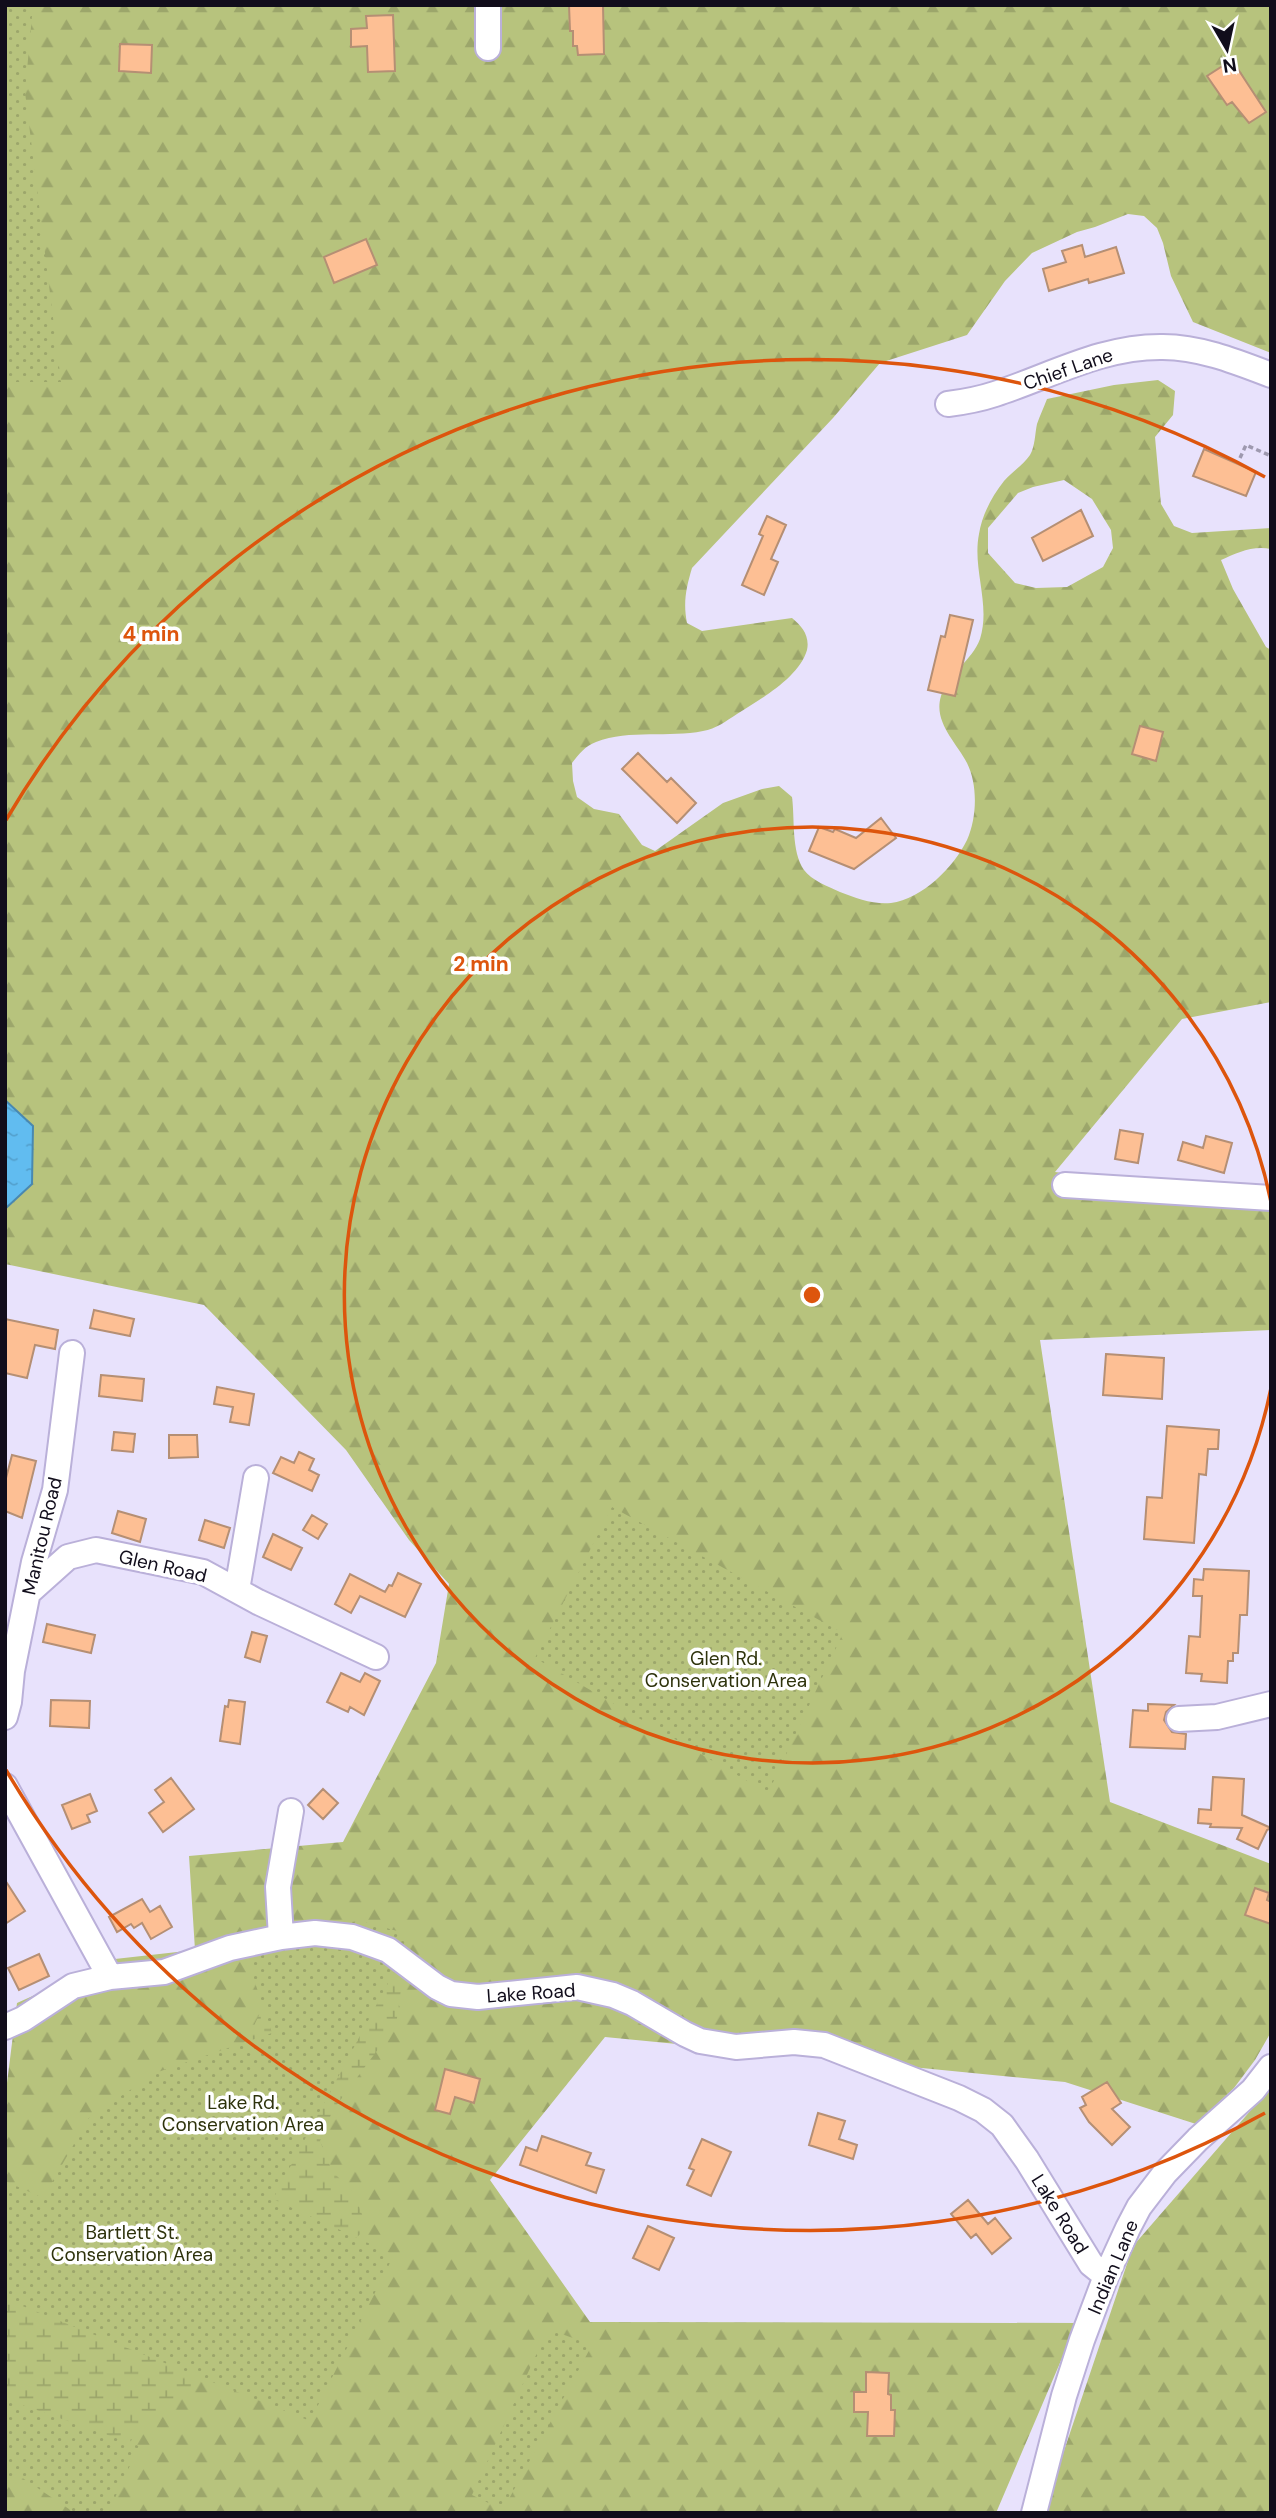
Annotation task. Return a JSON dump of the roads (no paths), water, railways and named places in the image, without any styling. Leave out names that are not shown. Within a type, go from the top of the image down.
[{"type":"street","points":[[488,5],[488,48]]},
{"type":"street","name":"Chief Lane","points":[[948,404],[991,396],[1068,365],[1133,348],[1165,346],[1206,353],[1271,375]]},
{"type":"street","points":[[1065,1185],[1271,1198]]},
{"type":"street","name":"Manitou Road","points":[[5,1717],[12,1671],[15,1617],[30,1591],[34,1562],[55,1490],[72,1353]]},
{"type":"street","points":[[237,1590],[256,1478]]},
{"type":"street","name":"Glen Road","points":[[30,1591],[68,1557],[96,1550],[203,1572],[376,1657]]},
{"type":"street","points":[[1179,1719],[1217,1717],[1271,1704]]},
{"type":"street","points":[[5,1786],[110,1976]]},
{"type":"street","points":[[281,1937],[278,1887],[291,1811]]},
{"type":"street","name":"Lake Road","points":[[5,2027],[23,2019],[73,1986],[110,1976],[164,1972],[230,1948],[315,1933],[352,1937],[388,1950],[437,1987],[451,1994],[478,1997],[577,1987],[613,1995],[651,2012],[685,2034],[700,2040],[736,2047],[794,2042],[824,2045],[959,2098],[982,2110],[1002,2124],[1091,2264],[1106,2276]]},
{"type":"street","name":"Indian Lane","points":[[1034,2513],[1064,2396],[1106,2276],[1128,2228],[1151,2190],[1181,2155],[1253,2090],[1271,2067]]},
{"type":"water","points":[[5,1100],[33,1126],[32,1184],[5,1209]]},
{"type":"park label","name":"Glen Rd. Conservation Area","points":[[726,1669]]},
{"type":"park label","name":"Lake Rd. Conservation Area","points":[[243,2113]]},
{"type":"park label","name":"Bartlett St. Conservation Area","points":[[132,2243]]}]
